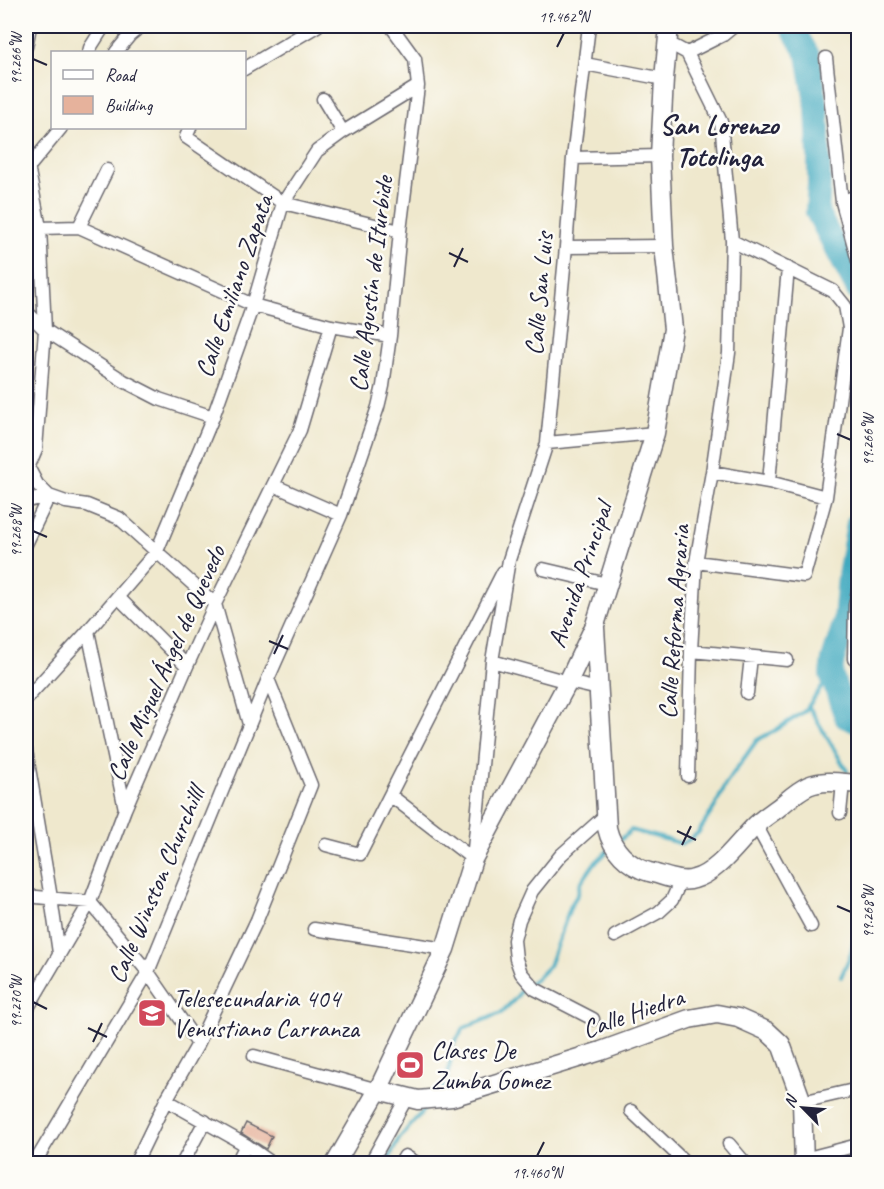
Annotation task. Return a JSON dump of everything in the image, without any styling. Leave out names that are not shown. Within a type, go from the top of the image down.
[{"type":"street","points":[[26,47],[30,26]]},
{"type":"street","points":[[89,51],[104,26]]},
{"type":"street","points":[[117,51],[141,26]]},
{"type":"street","points":[[246,68],[317,26]]},
{"type":"street","name":"Calle Agustín de Iturbide","points":[[268,679],[341,515],[383,386],[418,86],[415,59],[391,26]]},
{"type":"street","name":"Calle San Luis","points":[[474,859],[492,661],[509,561],[548,443],[567,248],[573,158],[589,26]]},
{"type":"street","name":"Avenida Principal","points":[[335,1164],[378,1090],[445,950],[474,859],[568,682],[595,625],[655,433],[673,329],[664,246],[660,156],[669,26]]},
{"type":"street","points":[[667,44],[687,53],[723,35],[734,26]]},
{"type":"street","name":"Calle Reforma Agraria","points":[[687,53],[721,123],[732,241],[729,353],[696,562],[690,651],[688,776]]},
{"type":"street","points":[[826,58],[842,202],[858,258]]},
{"type":"street","points":[[585,64],[664,79]]},
{"type":"street","name":"Calle Emiliano Zapata","points":[[26,699],[157,551],[213,417],[253,305],[283,203],[317,152],[343,132],[418,86]]},
{"type":"street","points":[[323,99],[343,132]]},
{"type":"street","points":[[28,168],[60,129]]},
{"type":"street","points":[[188,132],[283,203],[400,231]]},
{"type":"street","points":[[26,156],[40,228],[45,330],[36,449],[27,465],[38,484],[49,496],[66,502],[87,505],[118,518],[216,604],[249,724]]},
{"type":"street","points":[[573,158],[660,156]]},
{"type":"street","points":[[80,227],[107,170]]},
{"type":"street","points":[[842,202],[858,195]]},
{"type":"street","points":[[40,228],[80,227],[253,305],[331,326],[390,336]]},
{"type":"street","points":[[26,237],[41,251]]},
{"type":"street","points":[[696,562],[804,576],[826,497],[849,328],[845,306],[833,291],[732,241]]},
{"type":"street","points":[[567,248],[664,246]]},
{"type":"street","points":[[769,482],[788,268]]},
{"type":"street","points":[[26,311],[45,330],[124,381],[159,399],[213,417]]},
{"type":"street","name":"Calle Miguel Ángel de Quevedo","points":[[26,1011],[90,902],[125,810],[188,666],[300,430],[331,326]]},
{"type":"street","points":[[548,443],[655,433]]},
{"type":"street","points":[[712,472],[769,482],[826,497]]},
{"type":"street","points":[[273,485],[341,515]]},
{"type":"street","points":[[26,496],[32,500],[49,496]]},
{"type":"street","points":[[26,544],[49,496]]},
{"type":"street","name":"Calle San Luis","points":[[326,845],[360,854],[509,561]]},
{"type":"street","points":[[543,569],[607,584]]},
{"type":"street","points":[[854,659],[858,590]]},
{"type":"street","points":[[118,597],[188,666]]},
{"type":"street","points":[[595,625],[607,828],[609,836],[622,857],[640,870],[681,880],[693,880],[716,867],[756,825],[810,785],[820,782],[851,784],[840,813]]},
{"type":"street","points":[[88,631],[125,810]]},
{"type":"street","points":[[690,651],[787,660]]},
{"type":"street","points":[[747,693],[751,657]]},
{"type":"street","points":[[492,661],[599,689]]},
{"type":"street","points":[[135,1164],[166,1100],[198,1044],[257,920],[311,785],[268,679]]},
{"type":"street","name":"Calle Winston Churchilll","points":[[34,1164],[148,972],[268,679]]},
{"type":"street","points":[[26,750],[59,953]]},
{"type":"street","points":[[390,795],[474,859]]},
{"type":"street","points":[[593,1019],[535,989],[521,973],[516,959],[514,940],[519,920],[532,891],[561,855],[607,814]]},
{"type":"street","points":[[756,825],[812,926]]},
{"type":"street","points":[[615,936],[659,912],[672,900],[681,880]]},
{"type":"street","points":[[26,896],[90,902],[148,972],[198,1044]]},
{"type":"street","points":[[314,929],[445,950]]},
{"type":"street","name":"Calle Hiedra","points":[[378,1090],[412,1098],[452,1097],[601,1051],[689,1019],[717,1014],[738,1018],[767,1031],[781,1044],[802,1102],[804,1161]]},
{"type":"street","points":[[254,1056],[378,1090]]},
{"type":"street","points":[[802,1102],[858,1089]]},
{"type":"street","points":[[370,1164],[412,1098]]},
{"type":"street","points":[[166,1100],[246,1145],[273,1164]]},
{"type":"street","points":[[632,1111],[687,1164]]},
{"type":"street","points":[[182,1164],[205,1121]]},
{"type":"street","points":[[729,1144],[747,1164]]},
{"type":"street","points":[[236,1164],[246,1145]]},
{"type":"street","points":[[804,1161],[858,1145]]},
{"type":"street","points":[[403,1160],[418,1164]]},
{"type":"building","points":[[246,1123],[272,1136],[266,1149],[241,1133]]},
{"type":"waterway","points":[[791,26],[808,55],[817,108],[819,156],[817,212],[858,290]]},
{"type":"waterway","points":[[858,523],[849,576],[845,621],[831,674],[846,717],[858,722]]},
{"type":"waterway","points":[[618,842],[631,830],[683,844],[698,833],[716,805],[725,785],[757,740],[805,711],[831,674]]},
{"type":"waterway","points":[[809,707],[847,771]]},
{"type":"waterway","points":[[438,1093],[447,1081],[453,1045],[464,1028],[501,1013],[522,989],[549,966],[580,884],[594,864],[610,849]]},
{"type":"waterway","points":[[841,977],[851,954],[858,919]]},
{"type":"waterway","points":[[386,1164],[399,1139],[427,1106]]},
{"type":"place","name":"Telesecundaria 404 Venustiano Carranza","points":[[152,1013]]},
{"type":"place","name":"Clases De Zumba Gomez","points":[[410,1065]]},
{"type":"district","name":"San Lorenzo Totolinga","points":[[719,140]]}]
